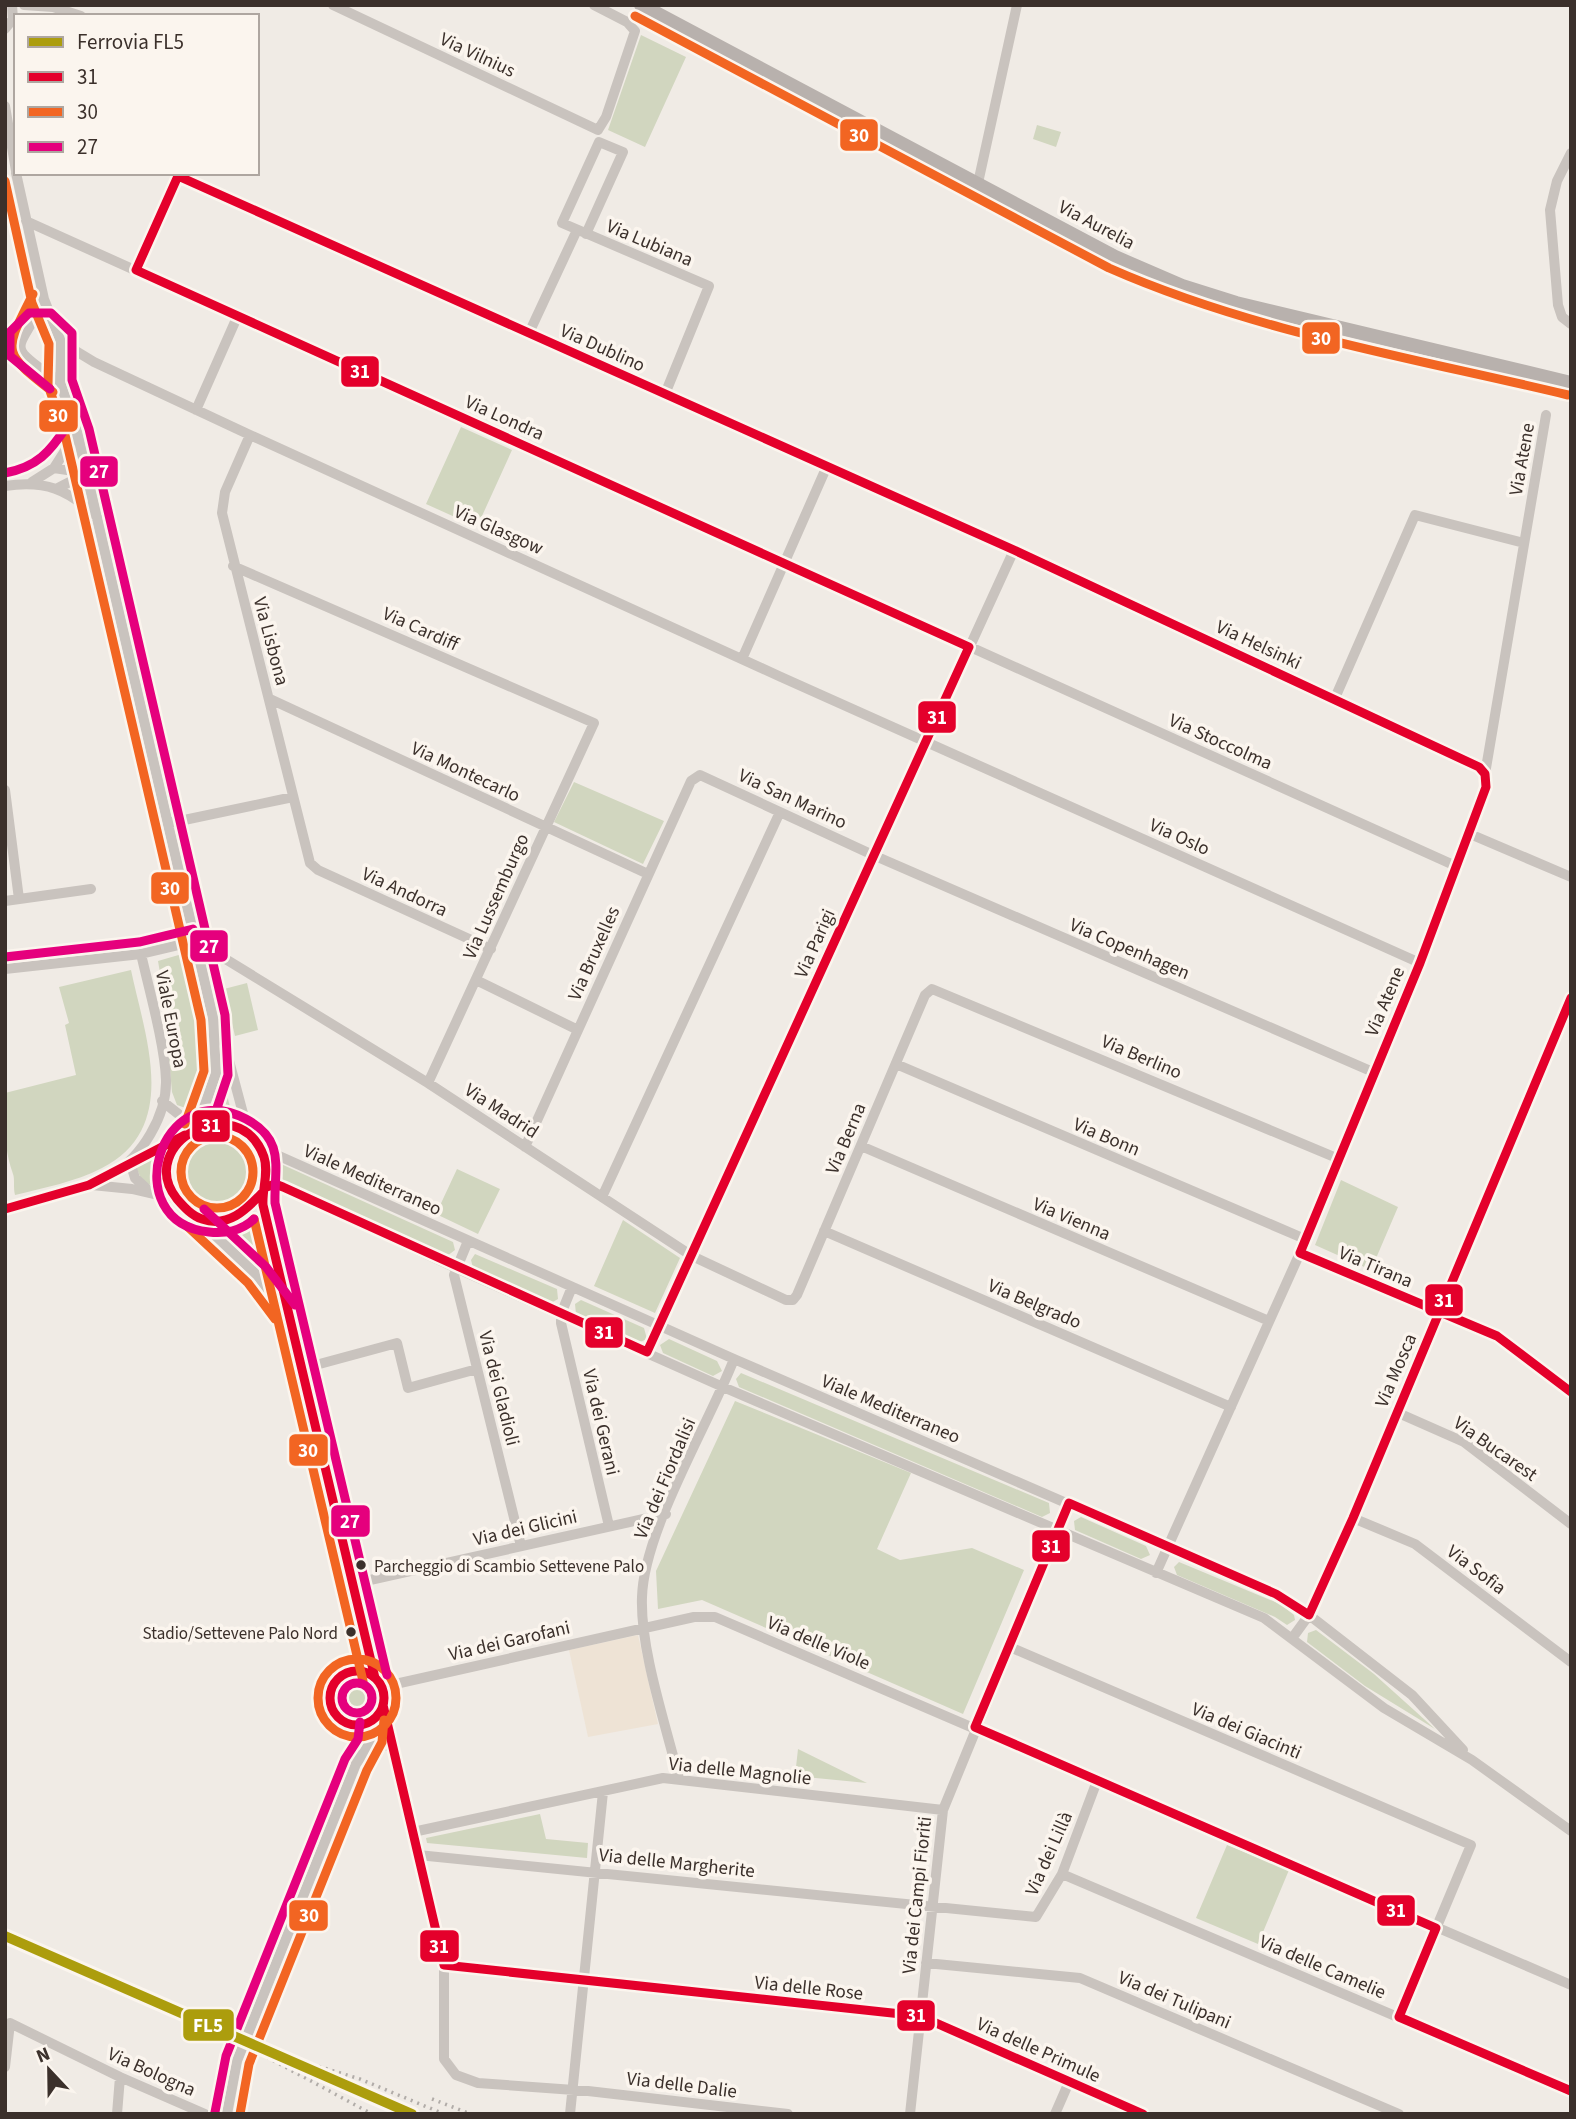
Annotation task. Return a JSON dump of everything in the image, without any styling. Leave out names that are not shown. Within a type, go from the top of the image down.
[{"type":"main road","name":"Via Aurelia","points":[[641,5],[1115,257],[1182,286],[1265,311],[1571,383]]},
{"type":"street","points":[[11,24],[12,5]]},
{"type":"street","name":"Via Vilnius","points":[[333,5],[599,136],[623,152],[582,232]]},
{"type":"street","points":[[582,232],[562,223],[599,136],[635,31],[627,22],[594,5]]},
{"type":"street","points":[[978,183],[1017,5]]},
{"type":"street","points":[[29,6],[53,7],[75,14]]},
{"type":"street","points":[[5,106],[14,160]]},
{"type":"street","points":[[1571,153],[1555,188],[1549,216],[1558,306],[1562,317],[1571,324]]},
{"type":"street","points":[[17,175],[44,299],[59,342],[60,382],[77,432],[170,823],[213,1018],[216,1073],[197,1128]]},
{"type":"street","points":[[136,270],[179,175]]},
{"type":"street","name":"Via Dublino","points":[[179,175],[1014,550]]},
{"type":"street","name":"Via Londra","points":[[26,221],[969,647]]},
{"type":"street","name":"Via Lubiana","points":[[529,333],[582,232],[709,286],[665,394]]},
{"type":"street","points":[[5,347],[21,337],[32,325],[44,299]]},
{"type":"street","points":[[196,410],[238,315]]},
{"type":"street","points":[[32,325],[46,324],[59,342]]},
{"type":"street","points":[[21,337],[20,348],[30,361],[60,382]]},
{"type":"street","points":[[5,353],[47,364],[59,342]]},
{"type":"street","name":"Via Glasgow","points":[[59,342],[94,362],[250,435],[926,741]]},
{"type":"street","name":"Via Atene","points":[[1156,1573],[1300,1253],[1420,963],[1486,790],[1485,774],[1546,415]]},
{"type":"street","points":[[32,482],[54,468],[77,432]]},
{"type":"street","name":"Via Lisbona","points":[[250,435],[221,503],[233,566],[270,699],[309,860]]},
{"type":"street","points":[[742,659],[827,466]]},
{"type":"street","points":[[54,468],[86,473]]},
{"type":"street","points":[[58,488],[86,473]]},
{"type":"street","points":[[5,486],[32,482],[58,488],[84,504],[97,517]]},
{"type":"street","points":[[1335,698],[1415,515],[1524,543]]},
{"type":"street","name":"Via Parigi","points":[[647,1352],[1014,550]]},
{"type":"street","name":"Via Helsinki","points":[[1014,550],[1468,760],[1485,774]]},
{"type":"street","name":"Via Cardiff","points":[[233,566],[594,723]]},
{"type":"street","name":"Via Stoccolma","points":[[969,647],[1458,867]]},
{"type":"street","name":"Via Montecarlo","points":[[270,699],[648,874]]},
{"type":"street","name":"Via Lussemburgo","points":[[428,1083],[594,723]]},
{"type":"street","name":"Via Oslo","points":[[926,741],[1420,963]]},
{"type":"street","name":"Via San Marino","points":[[696,775],[705,776],[873,855]]},
{"type":"street","name":"Via Bruxelles","points":[[525,1147],[648,874],[696,775]]},
{"type":"street","points":[[5,790],[19,899]]},
{"type":"street","points":[[170,823],[293,797]]},
{"type":"street","points":[[602,1197],[780,811]]},
{"type":"street","points":[[1470,834],[1571,877]]},
{"type":"street","name":"Via Copenhagen","points":[[873,855],[1373,1072]]},
{"type":"street","name":"Via Andorra","points":[[309,860],[318,870],[491,949]]},
{"type":"street","points":[[5,901],[91,889]]},
{"type":"street","points":[[5,969],[141,954],[196,941]]},
{"type":"street","name":"Via Madrid","points":[[196,941],[428,1083],[692,1256],[781,1299],[791,1300]]},
{"type":"street","name":"Viale Europa","points":[[5,1209],[89,1185],[130,1162],[145,1144],[162,1101],[165,1074],[141,954]]},
{"type":"street","points":[[476,981],[578,1030]]},
{"type":"street","name":"Via Berna","points":[[791,1300],[797,1295],[925,995],[931,989]]},
{"type":"street","name":"Via Berlino","points":[[931,989],[939,989],[1339,1159]]},
{"type":"street","name":"Via Mosca","points":[[1293,1637],[1309,1615],[1353,1518],[1571,997]]},
{"type":"street","points":[[213,1018],[223,1038],[249,1136]]},
{"type":"street","name":"Via Bonn","points":[[896,1064],[1305,1239]]},
{"type":"street","points":[[162,1101],[197,1128]]},
{"type":"street","points":[[153,1194],[135,1178],[130,1162],[197,1128],[225,1124],[249,1136],[259,1147],[266,1170],[263,1191],[289,1320],[383,1705],[372,1721],[356,1726],[340,1720]]},
{"type":"street","points":[[185,1135],[169,1158],[169,1186],[175,1199],[265,1284],[289,1320]]},
{"type":"street","name":"Via Vienna","points":[[861,1146],[1269,1321]]},
{"type":"street","name":"Viale Mediterraneo","points":[[259,1147],[734,1359],[1276,1594],[1309,1615],[1412,1695],[1472,1760]]},
{"type":"street","name":"Viale Mediterraneo","points":[[263,1191],[275,1184],[723,1387],[1258,1615],[1293,1637],[1384,1708],[1472,1760],[1571,1831]]},
{"type":"street","name":"Viale Europa","points":[[89,1185],[175,1199]]},
{"type":"street","points":[[197,1218],[227,1221],[247,1211],[263,1191]]},
{"type":"street","name":"Via Belgrado","points":[[824,1231],[1231,1407]]},
{"type":"street","points":[[456,1268],[468,1241]]},
{"type":"street","name":"Via Tirana","points":[[1300,1253],[1501,1339],[1571,1392]]},
{"type":"street","name":"Via dei Gladioli","points":[[456,1268],[454,1275],[521,1546]]},
{"type":"street","points":[[561,1314],[572,1287]]},
{"type":"street","name":"Via dei Gerani","points":[[561,1314],[609,1526]]},
{"type":"street","points":[[301,1369],[397,1343],[408,1388],[477,1369]]},
{"type":"street","name":"Via dei Fiordalisi","points":[[679,1779],[644,1628],[643,1585],[666,1514],[734,1359]]},
{"type":"street","name":"Via Bucarest","points":[[1396,1412],[1464,1441],[1571,1524]]},
{"type":"street","name":"Via dei Campi Fioriti","points":[[910,2114],[943,1810],[1069,1503]]},
{"type":"street","name":"Via dei Glicini","points":[[352,1584],[666,1514]]},
{"type":"street","name":"Via Sofia","points":[[1353,1518],[1415,1544],[1571,1662]]},
{"type":"street","name":"Via delle Viole","points":[[644,1628],[699,1616],[715,1617],[1571,1985]]},
{"type":"street","name":"Via dei Garofani","points":[[378,1683],[644,1628]]},
{"type":"street","points":[[356,1764],[352,1734],[331,1708],[330,1696],[335,1682],[346,1673],[366,1639]]},
{"type":"street","name":"Via dei Giacinti","points":[[1010,1647],[1471,1845],[1436,1928]]},
{"type":"street","points":[[346,1673],[361,1671],[378,1683]]},
{"type":"street","name":"Via delle Dalie","points":[[383,1705],[444,1965],[446,2014],[443,2055],[449,2068],[463,2079],[474,2082],[788,2114]]},
{"type":"street","points":[[372,1721],[393,1746]]},
{"type":"street","points":[[227,2114],[237,2061],[356,1764],[365,1752],[374,1730],[372,1721]]},
{"type":"street","points":[[365,1752],[379,1743],[393,1746]]},
{"type":"street","name":"Via delle Magnolie","points":[[413,1832],[656,1779],[679,1779],[943,1810]]},
{"type":"street","name":"Via dei Lillà","points":[[931,1908],[1036,1917],[1062,1874],[1097,1781]]},
{"type":"street","points":[[570,2114],[586,1981],[603,1792]]},
{"type":"street","name":"Via delle Margherite","points":[[418,1854],[931,1908]]},
{"type":"street","name":"Via delle Camelie","points":[[1062,1874],[1571,2091]]},
{"type":"street","points":[[1399,2017],[1436,1928]]},
{"type":"street","name":"Via dei Tulipani","points":[[926,1963],[1080,1978],[1399,2114]]},
{"type":"street","name":"Via delle Rose","points":[[444,1965],[920,2016]]},
{"type":"street","name":"Via delle Primule","points":[[920,2016],[1144,2114]]},
{"type":"street","name":"Via Bologna","points":[[5,2067],[10,2023],[205,2114]]},
{"type":"street","points":[[117,2114],[121,2077]]},
{"type":"street","points":[[1055,2114],[1069,2082]]},
{"type":"green space","points":[[641,35],[686,57],[645,147],[608,130]]},
{"type":"green space","points":[[1037,125],[1061,132],[1056,147],[1033,139]]},
{"type":"green space","points":[[461,427],[512,450],[477,527],[426,504]]},
{"type":"green space","points":[[574,782],[664,821],[643,864],[554,822]]},
{"type":"green space","points":[[182,954],[190,957],[214,1057],[201,1098],[191,1110],[177,1105],[172,1092],[169,1058],[174,1056],[158,961]]},
{"type":"green space","points":[[131,970],[149,1052],[151,1079],[150,1105],[142,1130],[127,1151],[102,1168],[70,1181],[15,1195],[14,1176],[6,1144],[5,1093],[76,1075],[65,1025],[69,1023],[59,987]]},
{"type":"green space","points":[[247,983],[258,1030],[235,1036],[224,989]]},
{"type":"green space","points":[[226,1069],[230,1086],[226,1091],[233,1119],[207,1118]]},
{"type":"green space","points":[[217,1133],[233,1136],[246,1145],[255,1158],[258,1174],[255,1190],[246,1203],[233,1212],[217,1215],[201,1212],[188,1203],[179,1190],[176,1174],[179,1158],[188,1145],[201,1136]]},
{"type":"green space","points":[[168,1149],[161,1171],[165,1192],[142,1181],[136,1167]]},
{"type":"green space","points":[[281,1164],[453,1242],[455,1250],[447,1256],[275,1178],[273,1168]]},
{"type":"green space","points":[[457,1169],[500,1189],[478,1234],[436,1214]]},
{"type":"green space","points":[[1341,1180],[1398,1207],[1371,1270],[1315,1245]]},
{"type":"green space","points":[[256,1213],[266,1261],[273,1264],[279,1286],[257,1262],[216,1229],[235,1226]]},
{"type":"green space","points":[[623,1220],[680,1258],[655,1313],[594,1286]]},
{"type":"green space","points":[[475,1254],[557,1289],[558,1299],[551,1303],[473,1268],[471,1260]]},
{"type":"green space","points":[[581,1300],[644,1328],[647,1339],[640,1342],[576,1314],[575,1304]]},
{"type":"green space","points":[[669,1339],[717,1361],[722,1371],[713,1376],[663,1353],[660,1345]]},
{"type":"green space","points":[[741,1373],[1049,1503],[1050,1513],[1042,1517],[739,1387],[736,1379]]},
{"type":"green space","points":[[735,1401],[911,1473],[877,1549],[900,1560],[972,1548],[1024,1570],[963,1714],[702,1600],[658,1609],[656,1571]]},
{"type":"green space","points":[[1081,1517],[1146,1546],[1150,1555],[1141,1559],[1075,1530],[1074,1521]]},
{"type":"green space","points":[[1179,1562],[1280,1604],[1294,1615],[1295,1620],[1287,1625],[1275,1617],[1177,1575],[1174,1567]]},
{"type":"green space","points":[[1316,1630],[1374,1674],[1435,1729],[1365,1686],[1307,1642],[1308,1633]]},
{"type":"green space","points":[[358,1678],[371,1684],[377,1697],[371,1710],[358,1716],[345,1710],[339,1697],[345,1684]]},
{"type":"green space","points":[[798,1749],[867,1783],[795,1776]]},
{"type":"green space","points":[[540,1814],[546,1839],[588,1843],[587,1858],[427,1843],[426,1838]]},
{"type":"green space","points":[[1227,1845],[1289,1870],[1258,1944],[1196,1918]]},
{"type":"shaded area","points":[[638,1635],[658,1724],[588,1737],[569,1650]]},
{"type":"railway","points":[[272,2052],[360,2079],[444,2114]]},
{"type":"railway","points":[[261,2054],[372,2114]]},
{"type":"railway","points":[[432,2099],[471,2114]]},
{"type":"rail line","name":"FL5","points":[[5,1936],[412,2114]]},
{"type":"transit line","name":"30","points":[[635,16],[1109,268],[1220,310],[1277,327],[1568,395]]},
{"type":"transit line","name":"31","points":[[264,1188],[275,1184],[283,1187],[647,1352],[969,647],[136,270],[178,176],[1014,550],[1479,767],[1485,774],[1486,787],[1420,963],[1300,1253],[1497,1336],[1571,1392]]},
{"type":"transit line","name":"30","points":[[5,181],[32,303],[49,344],[48,385],[65,435],[201,1020],[204,1071],[185,1124]]},
{"type":"transit line","name":"30","points":[[33,294],[16,328],[12,349],[23,368],[53,392]]},
{"type":"transit line","name":"27","points":[[50,389],[10,356],[10,332],[29,313],[51,313],[72,333],[72,380],[89,429],[225,1015],[228,1075],[209,1132]]},
{"type":"transit line","name":"27","points":[[5,473],[26,467],[42,457],[67,426]]},
{"type":"transit line","name":"27","points":[[5,957],[139,942],[193,929]]},
{"type":"transit line","name":"31","points":[[1571,998],[1353,1518],[1309,1615],[1276,1594],[1069,1503],[975,1727],[1436,1928],[1399,2017],[1571,2091]]},
{"type":"transit line","name":"27","points":[[254,1219],[233,1231],[209,1232],[180,1222],[163,1204],[157,1180],[160,1155],[172,1132],[190,1116],[216,1111],[246,1119],[259,1127],[272,1146],[276,1167],[275,1203],[387,1675]]},
{"type":"transit line","name":"31","points":[[262,1193],[236,1216],[220,1221],[202,1219],[177,1199],[167,1178],[169,1159],[179,1143],[195,1131],[214,1125],[234,1126],[251,1136],[264,1157],[266,1169],[263,1205],[375,1678]]},
{"type":"transit line","name":"31","points":[[5,1209],[89,1185],[185,1135]]},
{"type":"transit line","name":"30","points":[[217,1136],[231,1139],[243,1146],[250,1158],[253,1172],[250,1186],[243,1198],[231,1205],[217,1208],[203,1205],[191,1198],[184,1186],[181,1172],[184,1158],[191,1146],[203,1139],[217,1136]]},
{"type":"transit line","name":"27","points":[[204,1209],[266,1267],[295,1305]]},
{"type":"transit line","name":"30","points":[[254,1219],[363,1681]]},
{"type":"transit line","name":"30","points":[[188,1227],[248,1283],[275,1319]]},
{"type":"transit line","name":"30","points":[[349,1659],[365,1659],[379,1665],[390,1676],[396,1690],[396,1698],[396,1706],[390,1720],[379,1731],[365,1737],[349,1737],[335,1731],[324,1720],[318,1706],[318,1690],[324,1676],[335,1665],[349,1659]]},
{"type":"transit line","name":"31","points":[[357,1671],[376,1679],[384,1698],[376,1717],[357,1725],[338,1717],[330,1698],[338,1679],[357,1671]]},
{"type":"transit line","name":"27","points":[[357,1683],[363,1684],[371,1692],[372,1698],[371,1704],[363,1712],[357,1713],[351,1712],[343,1704],[342,1698],[343,1692],[351,1684],[357,1683]]},
{"type":"transit line","name":"31","points":[[383,1705],[444,1965],[920,2016],[1143,2114]]},
{"type":"transit line","name":"30","points":[[240,2114],[249,2064],[367,1770],[382,1742],[384,1720]]},
{"type":"transit line","name":"27","points":[[215,2112],[226,2056],[345,1759],[358,1739],[360,1722]]},
{"type":"place","name":"Parcheggio di Scambio Settevene Palo","points":[[361,1565]]},
{"type":"place","name":"Stadio/Settevene Palo Nord","points":[[351,1632]]}]
